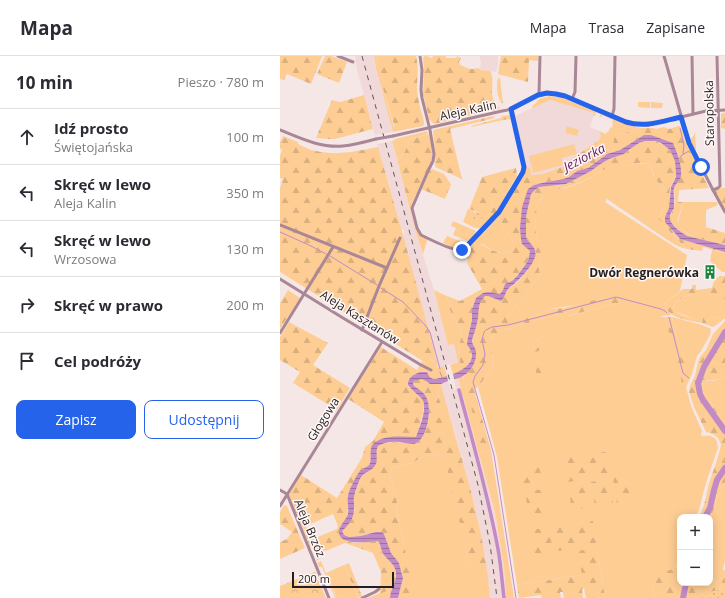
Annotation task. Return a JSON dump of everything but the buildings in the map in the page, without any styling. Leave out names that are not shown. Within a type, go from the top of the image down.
[{"type":"street","points":[[338,56],[353,62]]},
{"type":"street","points":[[420,56],[422,70],[422,98],[434,154],[433,161],[412,209],[417,228],[421,235],[456,250],[462,250],[499,212],[523,172],[524,167],[511,109]]},
{"type":"street","points":[[538,95],[540,56]]},
{"type":"street","points":[[572,99],[575,92],[576,56]]},
{"type":"street","points":[[612,116],[614,109],[616,56]]},
{"type":"street","points":[[664,56],[689,143],[725,212]]},
{"type":"street","points":[[692,56],[693,114]]},
{"type":"street","name":"Staropolska","points":[[713,190],[720,186],[717,56]]},
{"type":"street","name":"Aleja Kalin","points":[[280,130],[310,142],[330,146],[344,146],[511,109],[538,95],[547,93],[572,99],[612,116],[640,125],[648,125],[693,114],[725,110]]},
{"type":"street","points":[[280,224],[387,268]]},
{"type":"street","points":[[362,330],[400,238]]},
{"type":"street","points":[[280,333],[333,247]]},
{"type":"street","name":"Aleja Kasztanów","points":[[280,279],[362,330],[431,370]]},
{"type":"street","name":"Głogowa","points":[[280,506],[382,342]]},
{"type":"street","name":"Aleja Brzóz","points":[[280,490],[287,494],[329,598]]},
{"type":"street","points":[[362,598],[380,589]]},
{"type":"shaded area","points":[[355,56],[374,56],[393,132],[375,135],[357,70]]},
{"type":"shaded area","points":[[480,56],[498,56],[496,72],[480,70]]},
{"type":"shaded area","points":[[550,100],[594,113],[590,127],[599,131],[601,137],[567,165],[543,174],[532,175],[530,168],[526,168],[515,116]]},
{"type":"shaded area","points":[[644,135],[651,135],[673,143],[679,159],[681,176],[674,190],[674,208],[670,215],[671,222],[676,228],[687,236],[725,245],[725,252],[680,239],[665,222],[665,217],[669,208],[671,187],[676,177],[676,172],[675,161],[670,150],[661,143],[655,141],[645,141],[639,143],[624,154],[609,159],[591,171],[566,184],[539,187],[531,194],[526,217],[526,237],[536,254],[532,264],[508,289],[501,301],[485,296],[481,301],[472,340],[476,352],[474,362],[471,369],[466,374],[454,379],[453,374],[462,370],[471,359],[471,350],[467,345],[472,320],[472,309],[476,298],[483,293],[488,292],[500,294],[505,284],[512,281],[517,276],[528,261],[530,251],[522,244],[520,228],[522,207],[528,189],[534,185],[569,177],[577,171],[588,168],[607,154],[620,150]]},
{"type":"shaded area","points":[[392,141],[448,345],[454,344],[458,362],[437,368],[403,235],[405,231],[401,228],[377,144]]},
{"type":"shaded area","points":[[420,372],[427,372],[433,379],[447,376],[448,381],[441,384],[430,384],[422,379],[414,381],[414,386],[425,394],[428,402],[429,412],[425,432],[422,438],[414,444],[391,442],[378,446],[376,464],[361,477],[354,497],[352,518],[349,524],[342,531],[344,535],[349,537],[361,536],[376,532],[381,532],[384,534],[391,553],[399,563],[403,578],[398,598],[390,598],[396,573],[393,564],[386,558],[378,541],[350,542],[341,537],[339,531],[348,514],[349,491],[359,473],[370,464],[372,445],[379,440],[389,437],[416,437],[423,416],[424,402],[408,385],[408,382],[413,375]]},
{"type":"shaded area","points":[[458,378],[495,512],[504,567],[506,598],[490,598],[482,539],[470,487],[441,384],[448,381],[451,390],[456,389],[454,379]]},
{"type":"green space","points":[[280,56],[322,56],[311,84],[287,74],[284,80],[280,79]]},
{"type":"green space","points":[[325,56],[332,56],[347,62],[339,83],[317,74]]},
{"type":"green space","points":[[374,56],[376,56],[378,67],[382,76],[383,88],[394,127],[424,121],[423,126],[393,132]]},
{"type":"green space","points":[[376,56],[416,56],[418,69],[417,94],[424,121],[395,128],[383,88],[382,76],[378,67]]},
{"type":"green space","points":[[424,56],[432,58],[433,56],[446,56],[446,58],[456,58],[457,56],[461,58],[459,62],[460,65],[466,68],[477,68],[480,70],[490,71],[493,98],[499,109],[434,124],[429,119],[423,94]]},
{"type":"green space","points":[[501,56],[538,56],[538,61],[529,60],[528,82],[498,74]]},
{"type":"green space","points":[[498,78],[500,78],[503,104],[499,99],[497,85]]},
{"type":"green space","points":[[364,95],[373,129],[335,139],[316,138],[332,100],[340,102]]},
{"type":"green space","points":[[549,96],[562,98],[594,111],[596,112],[595,116],[593,116],[594,113],[550,100],[533,108],[532,106],[539,99]]},
{"type":"green space","points":[[638,102],[650,102],[650,108],[638,107]]},
{"type":"green space","points":[[651,102],[663,103],[662,108],[651,108]]},
{"type":"green space","points":[[725,113],[725,129],[721,128],[721,114]]},
{"type":"green space","points":[[601,114],[641,128],[619,134],[614,138],[613,145],[611,147],[607,146],[597,141],[601,137],[599,131],[606,134],[610,127],[612,128],[613,120],[602,115],[599,117]]},
{"type":"green space","points":[[510,115],[511,120],[508,119],[471,127],[501,118],[502,116]]},
{"type":"green space","points":[[493,116],[495,118],[450,129],[462,179],[435,167],[433,130]]},
{"type":"green space","points":[[567,126],[579,130],[577,136],[565,133]]},
{"type":"green space","points":[[679,126],[682,129],[685,141],[709,188],[679,190],[678,202],[682,202],[682,205],[678,224],[682,229],[692,235],[700,233],[706,227],[725,233],[725,245],[687,236],[669,220],[674,208],[674,188],[681,173],[679,159],[677,153],[668,141],[651,135],[644,135],[620,150],[607,154],[588,168],[577,171],[569,177],[534,185],[526,195],[525,246],[530,251],[528,261],[512,281],[505,284],[500,294],[476,298],[472,308],[472,320],[468,337],[472,357],[468,364],[460,372],[458,351],[462,333],[450,310],[447,296],[460,301],[482,289],[467,263],[468,259],[465,256],[467,249],[470,249],[477,243],[500,253],[513,250],[514,246],[512,239],[508,235],[498,217],[525,173],[526,168],[530,167],[532,175],[543,174],[567,165],[568,162],[597,141],[611,147],[613,145],[614,137],[619,134],[641,128],[656,129],[664,127],[670,129]]},
{"type":"green space","points":[[427,131],[428,134],[410,139],[403,155],[397,159],[392,141]]},
{"type":"green space","points":[[695,131],[696,151],[704,168],[703,169],[693,150],[690,140]]},
{"type":"green space","points":[[429,134],[432,159],[413,201],[408,202],[397,159],[403,155],[410,139]]},
{"type":"green space","points":[[283,136],[314,151],[332,153],[378,147],[437,364],[430,359],[426,363],[280,272],[280,188],[283,179],[280,178],[280,156],[282,150],[280,148],[280,142]]},
{"type":"green space","points":[[648,140],[655,141],[666,147],[676,161],[676,175],[670,189],[670,206],[665,217],[673,232],[680,239],[725,253],[703,247],[702,251],[687,249],[671,233],[659,219],[665,200],[665,190],[655,179],[651,166],[645,163],[608,168],[572,186],[554,190],[542,197],[536,211],[537,238],[541,254],[540,274],[526,295],[508,314],[507,322],[535,316],[549,309],[564,308],[618,294],[631,297],[629,302],[625,305],[618,303],[567,316],[566,312],[500,331],[500,334],[495,335],[492,338],[490,345],[494,363],[492,363],[493,367],[478,387],[474,389],[491,450],[483,452],[463,377],[472,368],[476,354],[472,340],[481,299],[484,296],[488,296],[501,301],[507,289],[515,284],[525,274],[535,256],[536,252],[526,237],[526,217],[531,194],[539,187],[566,184],[591,171],[609,159],[624,154],[639,143]]},
{"type":"green space","points":[[574,144],[577,154],[562,158],[563,165],[533,173],[529,156]]},
{"type":"green space","points":[[634,164],[648,164],[651,166],[654,177],[666,192],[665,202],[659,219],[687,249],[670,242],[607,199],[605,202],[687,255],[680,291],[664,304],[672,315],[661,316],[665,317],[683,383],[686,360],[680,350],[672,317],[711,329],[710,335],[697,356],[692,374],[686,387],[691,406],[702,431],[702,436],[712,436],[717,441],[718,448],[697,514],[677,514],[677,562],[671,571],[652,583],[655,598],[605,598],[597,548],[582,575],[517,585],[497,457],[478,387],[493,367],[492,363],[494,362],[490,348],[490,341],[500,331],[566,312],[568,316],[618,303],[625,305],[629,302],[630,297],[549,309],[535,316],[507,323],[508,314],[526,295],[540,274],[540,256],[535,220],[538,204],[542,197],[548,192],[569,187],[584,181],[607,168],[614,166]],"holes":[[[542,336],[543,346],[532,353],[533,344]]]},
{"type":"green space","points":[[516,168],[517,177],[507,194],[494,198],[491,202],[492,206],[498,209],[497,213],[492,219],[469,209],[482,177]]},
{"type":"green space","points":[[432,169],[444,174],[451,184],[445,199],[421,189],[429,171]]},
{"type":"green space","points":[[725,188],[725,209],[715,191]]},
{"type":"green space","points":[[507,194],[498,209],[492,206],[491,202],[494,198],[499,195]]},
{"type":"green space","points":[[413,201],[411,209],[418,232],[427,239],[423,254],[408,202]]},
{"type":"green space","points":[[682,202],[717,202],[718,205],[706,210],[706,227],[699,235],[695,236],[689,234],[678,225]]},
{"type":"green space","points":[[468,209],[475,212],[472,218],[480,221],[483,215],[492,219],[481,228],[473,227],[463,222]]},
{"type":"green space","points":[[475,212],[484,214],[480,222],[472,218]]},
{"type":"green space","points":[[498,217],[508,235],[512,239],[514,246],[513,250],[501,253],[482,244],[467,249],[470,244]]},
{"type":"green space","points":[[453,221],[476,231],[470,240],[468,241],[453,235],[456,228],[451,226]]},
{"type":"green space","points":[[447,236],[467,244],[462,248],[449,246],[443,243]]},
{"type":"green space","points":[[712,250],[725,253],[725,272],[722,272],[710,261]]},
{"type":"green space","points":[[720,276],[725,276],[725,299],[716,300],[709,294],[694,294],[685,296],[674,306],[673,308],[676,312],[692,318],[691,321],[675,316],[666,308],[664,304],[683,289],[692,289],[692,285],[696,285],[696,290],[712,288],[714,281]]},
{"type":"green space","points":[[288,290],[300,298],[280,329],[280,303]]},
{"type":"green space","points":[[434,290],[447,296],[450,310],[462,333],[458,351],[460,372],[453,374],[450,365],[458,362],[454,344],[448,345]]},
{"type":"green space","points":[[695,294],[709,294],[716,299],[725,299],[725,318],[723,320],[711,316],[702,321],[702,323],[691,321],[692,318],[673,310],[678,301],[684,297]]},
{"type":"green space","points":[[705,316],[711,316],[723,320],[713,327],[702,323]]},
{"type":"green space","points":[[665,317],[672,317],[680,350],[686,360],[689,374],[686,380],[682,383]]},
{"type":"green space","points":[[725,321],[725,335],[722,333],[719,337],[713,334]]},
{"type":"green space","points":[[289,322],[328,343],[313,365],[350,388],[337,410],[293,383],[300,372],[280,360],[280,337]]},
{"type":"green space","points":[[722,333],[725,335],[725,376],[720,379],[702,380],[703,392],[708,397],[725,426],[725,482],[716,500],[712,514],[700,514],[721,445],[716,436],[706,432],[694,407],[689,392],[700,357],[706,350],[713,334],[719,337]]},
{"type":"green space","points":[[542,336],[546,336],[547,339],[544,346],[540,348],[539,351],[531,353],[533,344]]},
{"type":"green space","points":[[381,347],[420,372],[410,378],[408,386],[423,400],[424,405],[416,437],[390,437],[378,441],[368,466],[359,472],[348,494],[348,513],[339,529],[346,541],[354,543],[378,541],[386,558],[393,564],[396,573],[390,598],[368,598],[380,593],[381,572],[373,553],[345,543],[318,554],[320,559],[316,561],[318,558],[313,546],[310,547],[308,541],[337,529],[338,526],[333,514],[306,526],[311,538],[307,539],[289,495],[301,475],[337,498],[362,458],[365,447],[373,441],[384,422],[348,399]]},
{"type":"green space","points":[[541,353],[544,374],[537,376],[532,355]]},
{"type":"green space","points":[[429,359],[437,364],[437,368],[444,366],[447,376],[436,379],[431,378],[424,372],[417,370],[422,361],[426,363]]},
{"type":"green space","points":[[725,376],[725,426],[708,397],[703,392],[702,380],[714,381]]},
{"type":"green space","points":[[463,377],[484,452],[491,450],[514,598],[506,598],[504,567],[495,512],[458,378]]},
{"type":"green space","points":[[417,379],[427,381],[430,384],[441,384],[438,393],[442,406],[442,432],[446,439],[456,439],[470,487],[482,539],[488,577],[469,563],[444,455],[437,454],[424,456],[412,463],[392,468],[390,476],[398,506],[396,510],[416,598],[398,598],[403,578],[399,563],[391,553],[384,534],[367,534],[349,537],[344,535],[342,531],[355,509],[353,498],[361,477],[370,471],[378,446],[391,442],[414,444],[422,438],[425,432],[429,407],[425,394],[413,384]]},
{"type":"green space","points":[[441,384],[456,439],[446,439],[442,432],[442,406],[438,393]]},
{"type":"green space","points":[[605,452],[609,476],[590,478],[587,454]]},
{"type":"green space","points":[[437,454],[445,455],[469,563],[488,577],[490,598],[416,598],[415,596],[396,509],[398,506],[390,476],[392,468],[412,463],[424,456]]},
{"type":"green space","points":[[583,455],[587,479],[568,482],[564,458]]},
{"type":"green space","points":[[539,462],[543,487],[524,489],[521,465]]},
{"type":"green space","points":[[631,476],[635,500],[617,503],[613,478]]},
{"type":"green space","points":[[610,479],[613,503],[595,506],[591,482]]},
{"type":"green space","points":[[725,482],[725,561],[723,569],[725,571],[725,578],[721,577],[716,585],[713,585],[713,563],[716,565],[722,562],[713,556],[713,514],[712,514],[716,500]]},
{"type":"green space","points":[[587,483],[591,507],[572,510],[568,486]]},
{"type":"green space","points":[[543,489],[547,514],[529,517],[525,492]]},
{"type":"green space","points":[[284,505],[287,506],[305,548],[280,559],[280,542],[287,539],[292,532],[280,524],[280,512]]},
{"type":"green space","points":[[593,521],[597,545],[578,548],[574,524]]},
{"type":"green space","points":[[571,524],[575,549],[556,551],[553,527]]},
{"type":"green space","points":[[549,527],[553,552],[535,555],[531,530]]},
{"type":"green space","points":[[597,548],[605,598],[586,598],[584,588],[582,589],[583,598],[564,598],[563,592],[560,592],[561,598],[542,598],[541,595],[519,598],[517,585],[582,575],[578,551]]},
{"type":"green space","points":[[713,556],[722,562],[720,566],[716,566],[713,564]]},
{"type":"green space","points":[[321,561],[337,598],[335,598],[322,567],[319,567],[317,563]]},
{"type":"green space","points":[[349,563],[362,596],[358,598],[344,565]]},
{"type":"green space","points":[[344,565],[358,598],[337,598],[326,573]]},
{"type":"green space","points":[[677,565],[677,586],[713,586],[716,585],[721,577],[723,577],[725,578],[725,588],[711,592],[709,598],[655,598],[652,583],[654,575],[673,569]]},
{"type":"green space","points":[[315,572],[326,598],[280,598],[280,586]]},
{"type":"green space","points":[[725,588],[725,598],[709,598],[711,592]]},
{"type":"green space","points":[[392,589],[390,598],[368,598]]},
{"type":"waterway","points":[[680,128],[684,145],[683,154]]},
{"type":"waterway","points":[[678,160],[682,155],[689,151]]},
{"type":"waterway","points":[[280,232],[326,254]]},
{"type":"waterway","points":[[330,256],[377,285]]},
{"type":"waterway","points":[[381,288],[403,302],[425,325],[430,332],[440,369]]},
{"type":"waterway","points":[[516,598],[494,455],[473,382],[475,376],[483,365],[485,354],[482,340],[484,332],[492,327],[508,325],[616,297],[661,309],[667,313]]},
{"type":"waterway","points":[[669,317],[683,373],[689,378]]},
{"type":"waterway","points":[[725,332],[704,367],[698,383],[703,400],[725,431]]},
{"type":"waterway","points":[[440,372],[442,377]]},
{"type":"waterway","points":[[459,390],[490,509],[500,561],[504,598]]},
{"type":"waterway","points":[[707,514],[710,508],[717,480],[725,468]]},
{"type":"waterway","points":[[683,598],[685,586]]},
{"type":"railway","points":[[362,56],[478,485],[490,544],[497,598]]},
{"type":"place","name":"Dwór Regnerówka","points":[[710,272]]},
{"type":"route","points":[[462,250],[499,212],[523,172],[524,167],[511,109],[538,95],[547,93],[560,94],[626,122],[635,124],[648,125],[681,117],[689,143],[701,167]]},
{"type":"water label","name":"Jeziorka","points":[[584,157]]}]
